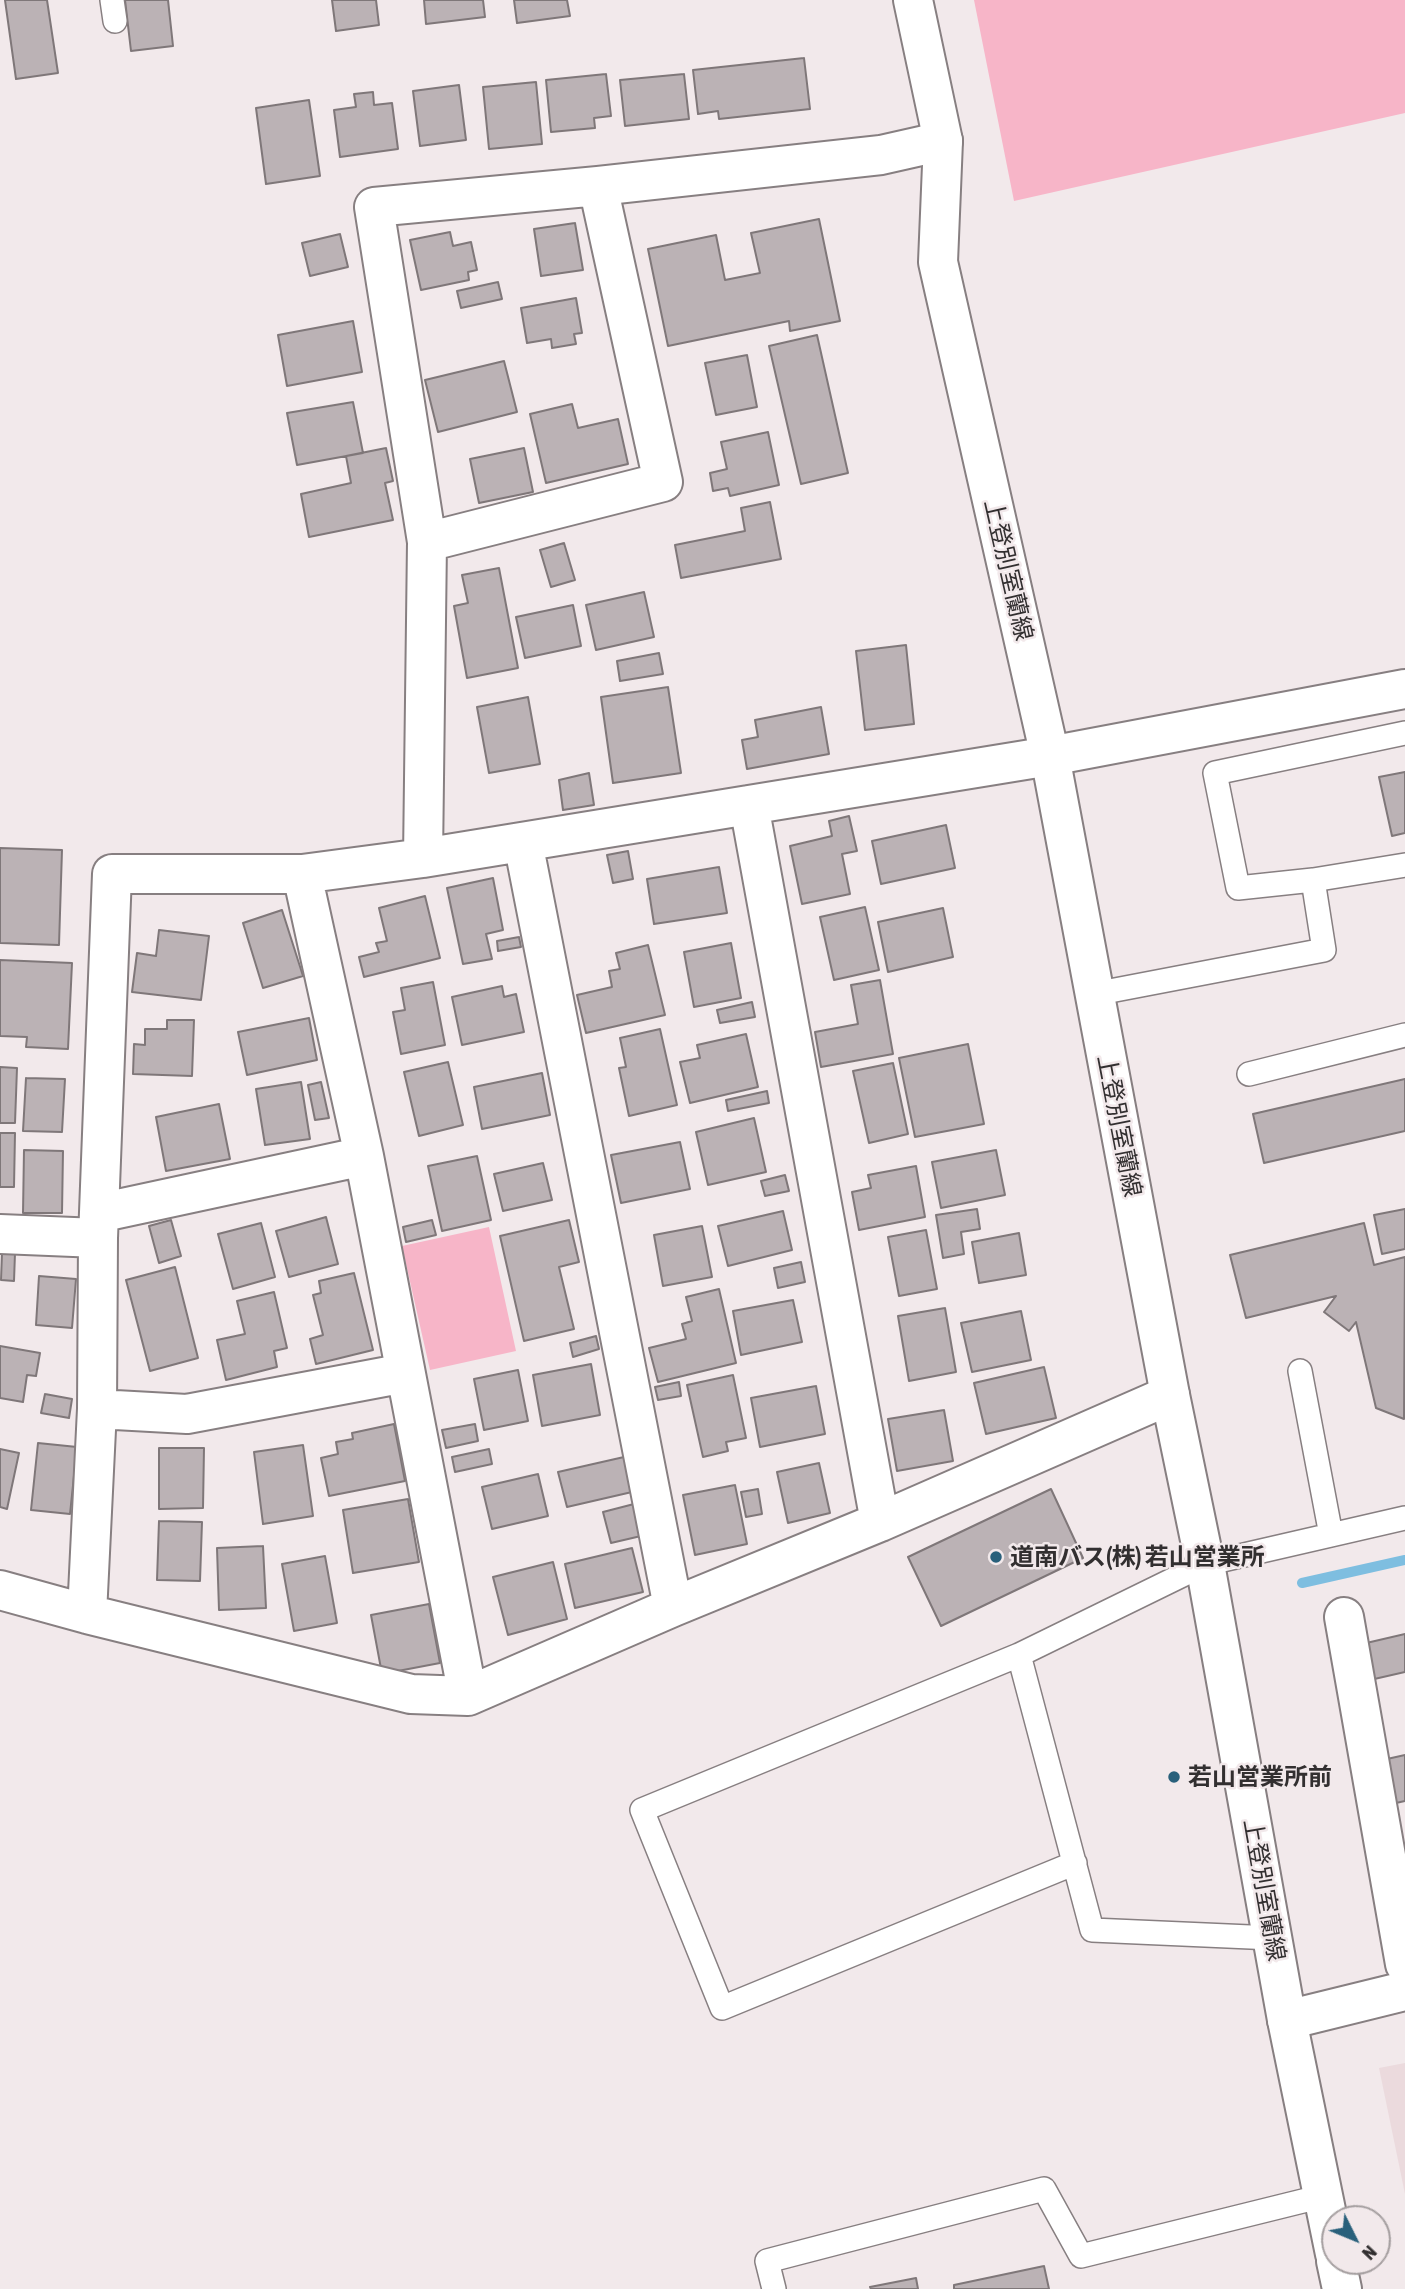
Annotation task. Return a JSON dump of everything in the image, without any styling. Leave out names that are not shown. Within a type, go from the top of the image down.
[{"type":"street","name":"上登別室蘭線","points":[[913,0],[943,141],[938,262],[1050,756],[1170,1395],[1205,1564],[1287,2020],[1325,2205]]},
{"type":"street","points":[[423,859],[427,542],[374,207],[881,155],[943,141]]},
{"type":"street","points":[[427,542],[663,482],[598,186]]},
{"type":"street","points":[[88,1614],[97,1409],[98,1226],[112,874],[302,874],[423,859],[1050,756],[1405,688]]},
{"type":"street","points":[[749,805],[880,1522]]},
{"type":"street","points":[[523,842],[673,1607]]},
{"type":"street","points":[[302,874],[364,1156],[468,1696]]},
{"type":"street","points":[[0,1234],[98,1226],[364,1156]]},
{"type":"street","points":[[97,1409],[187,1414],[405,1373]]},
{"type":"street","points":[[0,1590],[411,1694],[468,1696],[673,1607],[880,1522],[1170,1395]]},
{"type":"street","points":[[1343,1617],[1405,1964]]},
{"type":"street","points":[[1287,2020],[1405,1991]]},
{"type":"lane","points":[[1405,733],[1215,773],[1238,888],[1312,880],[1405,865]]},
{"type":"lane","points":[[1094,995],[1324,950],[1312,880]]},
{"type":"lane","points":[[1249,1074],[1405,1035]]},
{"type":"lane","points":[[1300,1371],[1331,1535]]},
{"type":"lane","points":[[1075,1863],[722,2008],[642,1810],[1019,1655],[1205,1564],[1405,1518]]},
{"type":"lane","points":[[1019,1655],[1092,1930],[1273,1938]]},
{"type":"lane","points":[[774,2289],[766,2261],[1044,2189],[1081,2256],[1323,2196]]},
{"type":"shaded area","points":[[974,0],[1405,0],[1405,113],[1014,201]]},
{"type":"shaded area","points":[[489,1227],[516,1351],[430,1370],[402,1246]]},
{"type":"shaded area","points":[[1405,2063],[1405,2194],[1379,2068]]},
{"type":"building","points":[[5,0],[47,0],[58,73],[16,79]]},
{"type":"building","points":[[125,0],[168,0],[173,46],[131,51]]},
{"type":"building","points":[[332,0],[376,0],[379,25],[336,31]]},
{"type":"building","points":[[424,0],[483,0],[485,17],[426,24]]},
{"type":"building","points":[[514,0],[567,0],[570,16],[517,23]]},
{"type":"building","points":[[804,58],[810,109],[719,119],[718,111],[698,114],[693,70]]},
{"type":"building","points":[[606,74],[611,116],[594,118],[595,128],[551,132],[546,80]]},
{"type":"building","points":[[684,74],[689,119],[625,126],[620,80]]},
{"type":"building","points":[[536,82],[542,144],[489,149],[483,87]]},
{"type":"building","points":[[459,85],[466,140],[420,146],[413,91]]},
{"type":"building","points":[[373,92],[374,105],[392,103],[398,149],[340,157],[334,110],[356,107],[354,94]]},
{"type":"building","points":[[309,100],[320,176],[266,184],[256,108]]},
{"type":"building","points":[[819,219],[840,321],[790,331],[789,321],[668,346],[648,249],[716,235],[725,280],[760,273],[751,233]]},
{"type":"building","points":[[575,223],[583,270],[541,276],[534,229]]},
{"type":"building","points":[[450,232],[453,246],[471,242],[477,270],[468,272],[469,280],[421,290],[410,240]]},
{"type":"building","points":[[340,234],[348,267],[310,276],[302,243]]},
{"type":"building","points":[[498,282],[502,299],[461,308],[457,291]]},
{"type":"building","points":[[576,298],[582,333],[574,334],[576,344],[552,348],[551,339],[527,343],[521,308]]},
{"type":"building","points":[[353,321],[362,372],[287,386],[278,335]]},
{"type":"building","points":[[817,335],[848,473],[801,484],[769,346]]},
{"type":"building","points":[[747,355],[757,407],[716,415],[705,363]]},
{"type":"building","points":[[504,361],[517,412],[438,432],[425,380]]},
{"type":"building","points":[[353,402],[363,453],[297,465],[287,413]]},
{"type":"building","points":[[572,404],[578,428],[618,419],[628,464],[546,483],[530,414]]},
{"type":"building","points":[[768,432],[779,485],[730,496],[728,488],[713,491],[710,473],[727,469],[721,442]]},
{"type":"building","points":[[386,448],[393,481],[385,483],[393,520],[309,537],[301,494],[351,483],[346,456]]},
{"type":"building","points":[[524,448],[533,492],[479,503],[470,459]]},
{"type":"building","points":[[770,502],[781,559],[681,578],[675,545],[745,531],[741,508]]},
{"type":"building","points":[[564,543],[575,580],[551,587],[540,550]]},
{"type":"building","points":[[499,568],[518,668],[467,678],[454,606],[468,603],[462,575]]},
{"type":"building","points":[[644,592],[654,637],[596,650],[586,605]]},
{"type":"building","points":[[573,605],[581,646],[525,658],[516,617]]},
{"type":"building","points":[[906,645],[914,724],[865,730],[856,651]]},
{"type":"building","points":[[659,653],[663,674],[620,681],[617,661]]},
{"type":"building","points":[[668,687],[681,773],[613,783],[601,697]]},
{"type":"building","points":[[528,697],[540,764],[489,773],[477,707]]},
{"type":"building","points":[[821,707],[829,754],[747,769],[742,740],[758,737],[755,720]]},
{"type":"building","points":[[1405,772],[1405,833],[1392,836],[1379,777]]},
{"type":"building","points":[[589,773],[594,805],[563,810],[559,780]]},
{"type":"building","points":[[849,816],[857,851],[842,854],[850,894],[802,904],[790,846],[832,836],[829,821]]},
{"type":"building","points":[[946,825],[955,868],[881,884],[872,841]]},
{"type":"building","points":[[0,848],[62,850],[59,945],[0,943]]},
{"type":"building","points":[[628,851],[633,879],[613,883],[607,855]]},
{"type":"building","points":[[719,867],[727,913],[654,924],[647,879]]},
{"type":"building","points":[[493,878],[503,930],[486,934],[492,959],[463,964],[447,888]]},
{"type":"building","points":[[425,896],[440,958],[364,977],[359,957],[379,952],[376,943],[387,941],[379,908]]},
{"type":"building","points":[[865,907],[879,970],[834,980],[820,917]]},
{"type":"building","points":[[943,908],[953,957],[888,972],[878,922]]},
{"type":"building","points":[[282,910],[303,976],[263,988],[243,923]]},
{"type":"building","points":[[159,930],[209,936],[201,1000],[132,992],[137,953],[156,956]]},
{"type":"building","points":[[519,937],[521,947],[498,951],[497,941]]},
{"type":"building","points":[[731,943],[741,998],[694,1007],[684,952]]},
{"type":"building","points":[[648,945],[665,1015],[586,1033],[577,995],[612,987],[609,971],[620,969],[616,953]]},
{"type":"building","points":[[0,960],[72,963],[68,1049],[26,1047],[27,1037],[0,1036]]},
{"type":"building","points":[[880,980],[893,1054],[821,1067],[815,1032],[858,1024],[851,985]]},
{"type":"building","points":[[433,982],[445,1045],[401,1054],[393,1012],[405,1010],[401,988]]},
{"type":"building","points":[[502,986],[504,997],[516,994],[524,1032],[462,1045],[452,997]]},
{"type":"building","points":[[752,1002],[755,1017],[720,1023],[717,1010]]},
{"type":"building","points":[[309,1018],[317,1060],[247,1075],[238,1032]]},
{"type":"building","points":[[167,1020],[194,1020],[192,1076],[133,1074],[134,1044],[145,1045],[145,1029],[167,1029]]},
{"type":"building","points":[[660,1029],[677,1105],[629,1116],[619,1068],[626,1067],[620,1038]]},
{"type":"building","points":[[746,1034],[758,1087],[690,1103],[680,1062],[700,1058],[697,1045]]},
{"type":"building","points":[[968,1044],[984,1124],[915,1137],[899,1058]]},
{"type":"building","points":[[448,1062],[463,1125],[419,1136],[404,1072]]},
{"type":"building","points":[[893,1063],[908,1134],[869,1143],[853,1071]]},
{"type":"building","points":[[0,1067],[17,1068],[15,1123],[0,1123]]},
{"type":"building","points":[[542,1073],[550,1115],[482,1129],[474,1087]]},
{"type":"building","points":[[26,1078],[65,1079],[62,1132],[23,1131]]},
{"type":"building","points":[[1405,1079],[1405,1131],[1264,1163],[1253,1114]]},
{"type":"building","points":[[301,1082],[310,1139],[265,1145],[256,1089]]},
{"type":"building","points":[[321,1082],[329,1118],[315,1120],[308,1085]]},
{"type":"building","points":[[767,1091],[769,1103],[728,1111],[726,1100]]},
{"type":"building","points":[[219,1104],[230,1159],[166,1171],[156,1117]]},
{"type":"building","points":[[754,1118],[766,1172],[708,1185],[696,1132]]},
{"type":"building","points":[[0,1133],[15,1133],[14,1187],[0,1187]]},
{"type":"building","points":[[680,1142],[690,1189],[621,1203],[611,1155]]},
{"type":"building","points":[[24,1150],[63,1151],[62,1213],[23,1213]]},
{"type":"building","points":[[996,1150],[1005,1195],[941,1208],[932,1162]]},
{"type":"building","points":[[477,1156],[491,1220],[442,1231],[428,1166]]},
{"type":"building","points":[[543,1163],[552,1200],[503,1211],[494,1174]]},
{"type":"building","points":[[916,1166],[925,1217],[859,1230],[852,1192],[871,1188],[868,1175]]},
{"type":"building","points":[[785,1175],[789,1191],[765,1196],[761,1181]]},
{"type":"building","points":[[977,1209],[980,1229],[961,1232],[964,1254],[943,1258],[936,1215]]},
{"type":"building","points":[[1405,1209],[1405,1249],[1382,1254],[1374,1215]]},
{"type":"building","points":[[783,1211],[792,1250],[728,1266],[718,1226]]},
{"type":"building","points":[[326,1217],[338,1264],[289,1277],[276,1231]]},
{"type":"building","points":[[171,1220],[181,1256],[159,1263],[149,1226]]},
{"type":"building","points":[[432,1220],[436,1235],[406,1242],[403,1227]]},
{"type":"building","points":[[569,1220],[579,1262],[559,1267],[574,1329],[524,1341],[500,1236]]},
{"type":"building","points":[[261,1223],[275,1277],[233,1289],[218,1234]]},
{"type":"building","points":[[1364,1223],[1374,1265],[1405,1257],[1404,1419],[1376,1408],[1356,1322],[1349,1331],[1324,1312],[1336,1296],[1246,1318],[1230,1255]]},
{"type":"building","points":[[702,1226],[712,1277],[663,1286],[654,1235]]},
{"type":"building","points":[[926,1230],[937,1289],[899,1296],[888,1237]]},
{"type":"building","points":[[1019,1233],[1026,1275],[979,1283],[972,1242]]},
{"type":"building","points":[[2,1253],[15,1253],[14,1281],[1,1280]]},
{"type":"building","points":[[801,1262],[805,1282],[778,1288],[774,1268]]},
{"type":"building","points":[[175,1267],[198,1358],[150,1371],[126,1280]]},
{"type":"building","points":[[354,1273],[373,1350],[316,1364],[310,1339],[323,1335],[313,1295],[321,1293],[319,1281]]},
{"type":"building","points":[[39,1276],[76,1279],[72,1328],[36,1325]]},
{"type":"building","points":[[719,1289],[736,1363],[658,1382],[649,1348],[686,1339],[682,1324],[692,1321],[686,1297]]},
{"type":"building","points":[[274,1292],[287,1348],[274,1351],[277,1367],[226,1380],[217,1340],[245,1334],[237,1301]]},
{"type":"building","points":[[793,1300],[802,1342],[741,1355],[733,1311]]},
{"type":"building","points":[[945,1308],[956,1372],[909,1381],[898,1316]]},
{"type":"building","points":[[1021,1311],[1031,1360],[972,1372],[961,1323]]},
{"type":"building","points":[[596,1336],[599,1349],[573,1357],[570,1343]]},
{"type":"building","points":[[0,1346],[40,1353],[36,1376],[27,1375],[23,1402],[0,1398]]},
{"type":"building","points":[[591,1364],[600,1415],[542,1426],[533,1375]]},
{"type":"building","points":[[1044,1367],[1056,1418],[986,1434],[974,1383]]},
{"type":"building","points":[[518,1370],[528,1421],[484,1430],[474,1379]]},
{"type":"building","points":[[733,1375],[746,1438],[726,1442],[728,1451],[703,1457],[687,1385]]},
{"type":"building","points":[[679,1382],[681,1396],[658,1400],[655,1387]]},
{"type":"building","points":[[816,1386],[825,1434],[760,1447],[751,1398]]},
{"type":"building","points":[[45,1394],[72,1399],[69,1418],[41,1413]]},
{"type":"building","points":[[944,1410],[953,1461],[897,1471],[888,1419]]},
{"type":"building","points":[[394,1424],[405,1481],[329,1496],[321,1458],[338,1454],[336,1442],[353,1439],[352,1433]]},
{"type":"building","points":[[475,1424],[478,1441],[446,1448],[442,1430]]},
{"type":"building","points":[[38,1443],[77,1447],[70,1514],[31,1510]]},
{"type":"building","points":[[303,1445],[313,1516],[263,1524],[254,1452]]},
{"type":"building","points":[[159,1448],[204,1448],[203,1508],[159,1509]]},
{"type":"building","points":[[0,1449],[19,1453],[7,1509],[0,1507]]},
{"type":"building","points":[[489,1449],[492,1464],[455,1472],[452,1457]]},
{"type":"building","points":[[624,1457],[632,1492],[567,1507],[558,1472]]},
{"type":"building","points":[[819,1463],[830,1513],[788,1523],[777,1472]]},
{"type":"building","points":[[538,1474],[548,1516],[492,1529],[482,1487]]},
{"type":"building","points":[[735,1485],[747,1544],[695,1555],[683,1495]]},
{"type":"building","points":[[758,1489],[762,1514],[746,1517],[741,1492]]},
{"type":"building","name":"道南バス(株) 若山営業所","points":[[1051,1489],[1083,1558],[941,1626],[908,1557]]},
{"type":"building","points":[[408,1499],[419,1562],[353,1573],[343,1510]]},
{"type":"building","points":[[634,1504],[641,1536],[611,1543],[603,1512]]},
{"type":"building","points":[[159,1521],[202,1522],[200,1581],[157,1580]]},
{"type":"building","points":[[263,1546],[266,1608],[219,1610],[217,1548]]},
{"type":"building","points":[[632,1548],[643,1592],[575,1608],[565,1564]]},
{"type":"building","points":[[325,1556],[337,1623],[294,1631],[282,1564]]},
{"type":"building","points":[[553,1562],[567,1619],[508,1635],[493,1577]]},
{"type":"building","points":[[429,1604],[440,1663],[382,1674],[371,1615]]},
{"type":"building","points":[[1405,1634],[1405,1672],[1370,1680],[1362,1644]]},
{"type":"building","points":[[1405,1755],[1405,1801],[1396,1803],[1387,1759]]},
{"type":"building","points":[[1044,2266],[1049,2289],[954,2289],[954,2285]]},
{"type":"building","points":[[916,2278],[918,2289],[870,2287]]},
{"type":"waterway","points":[[1302,1583],[1405,1560]]},
{"type":"place","name":"道南バス(株) 若山営業所","points":[[996,1557]]},
{"type":"place","name":"若山営業所前","points":[[1174,1777]]}]
